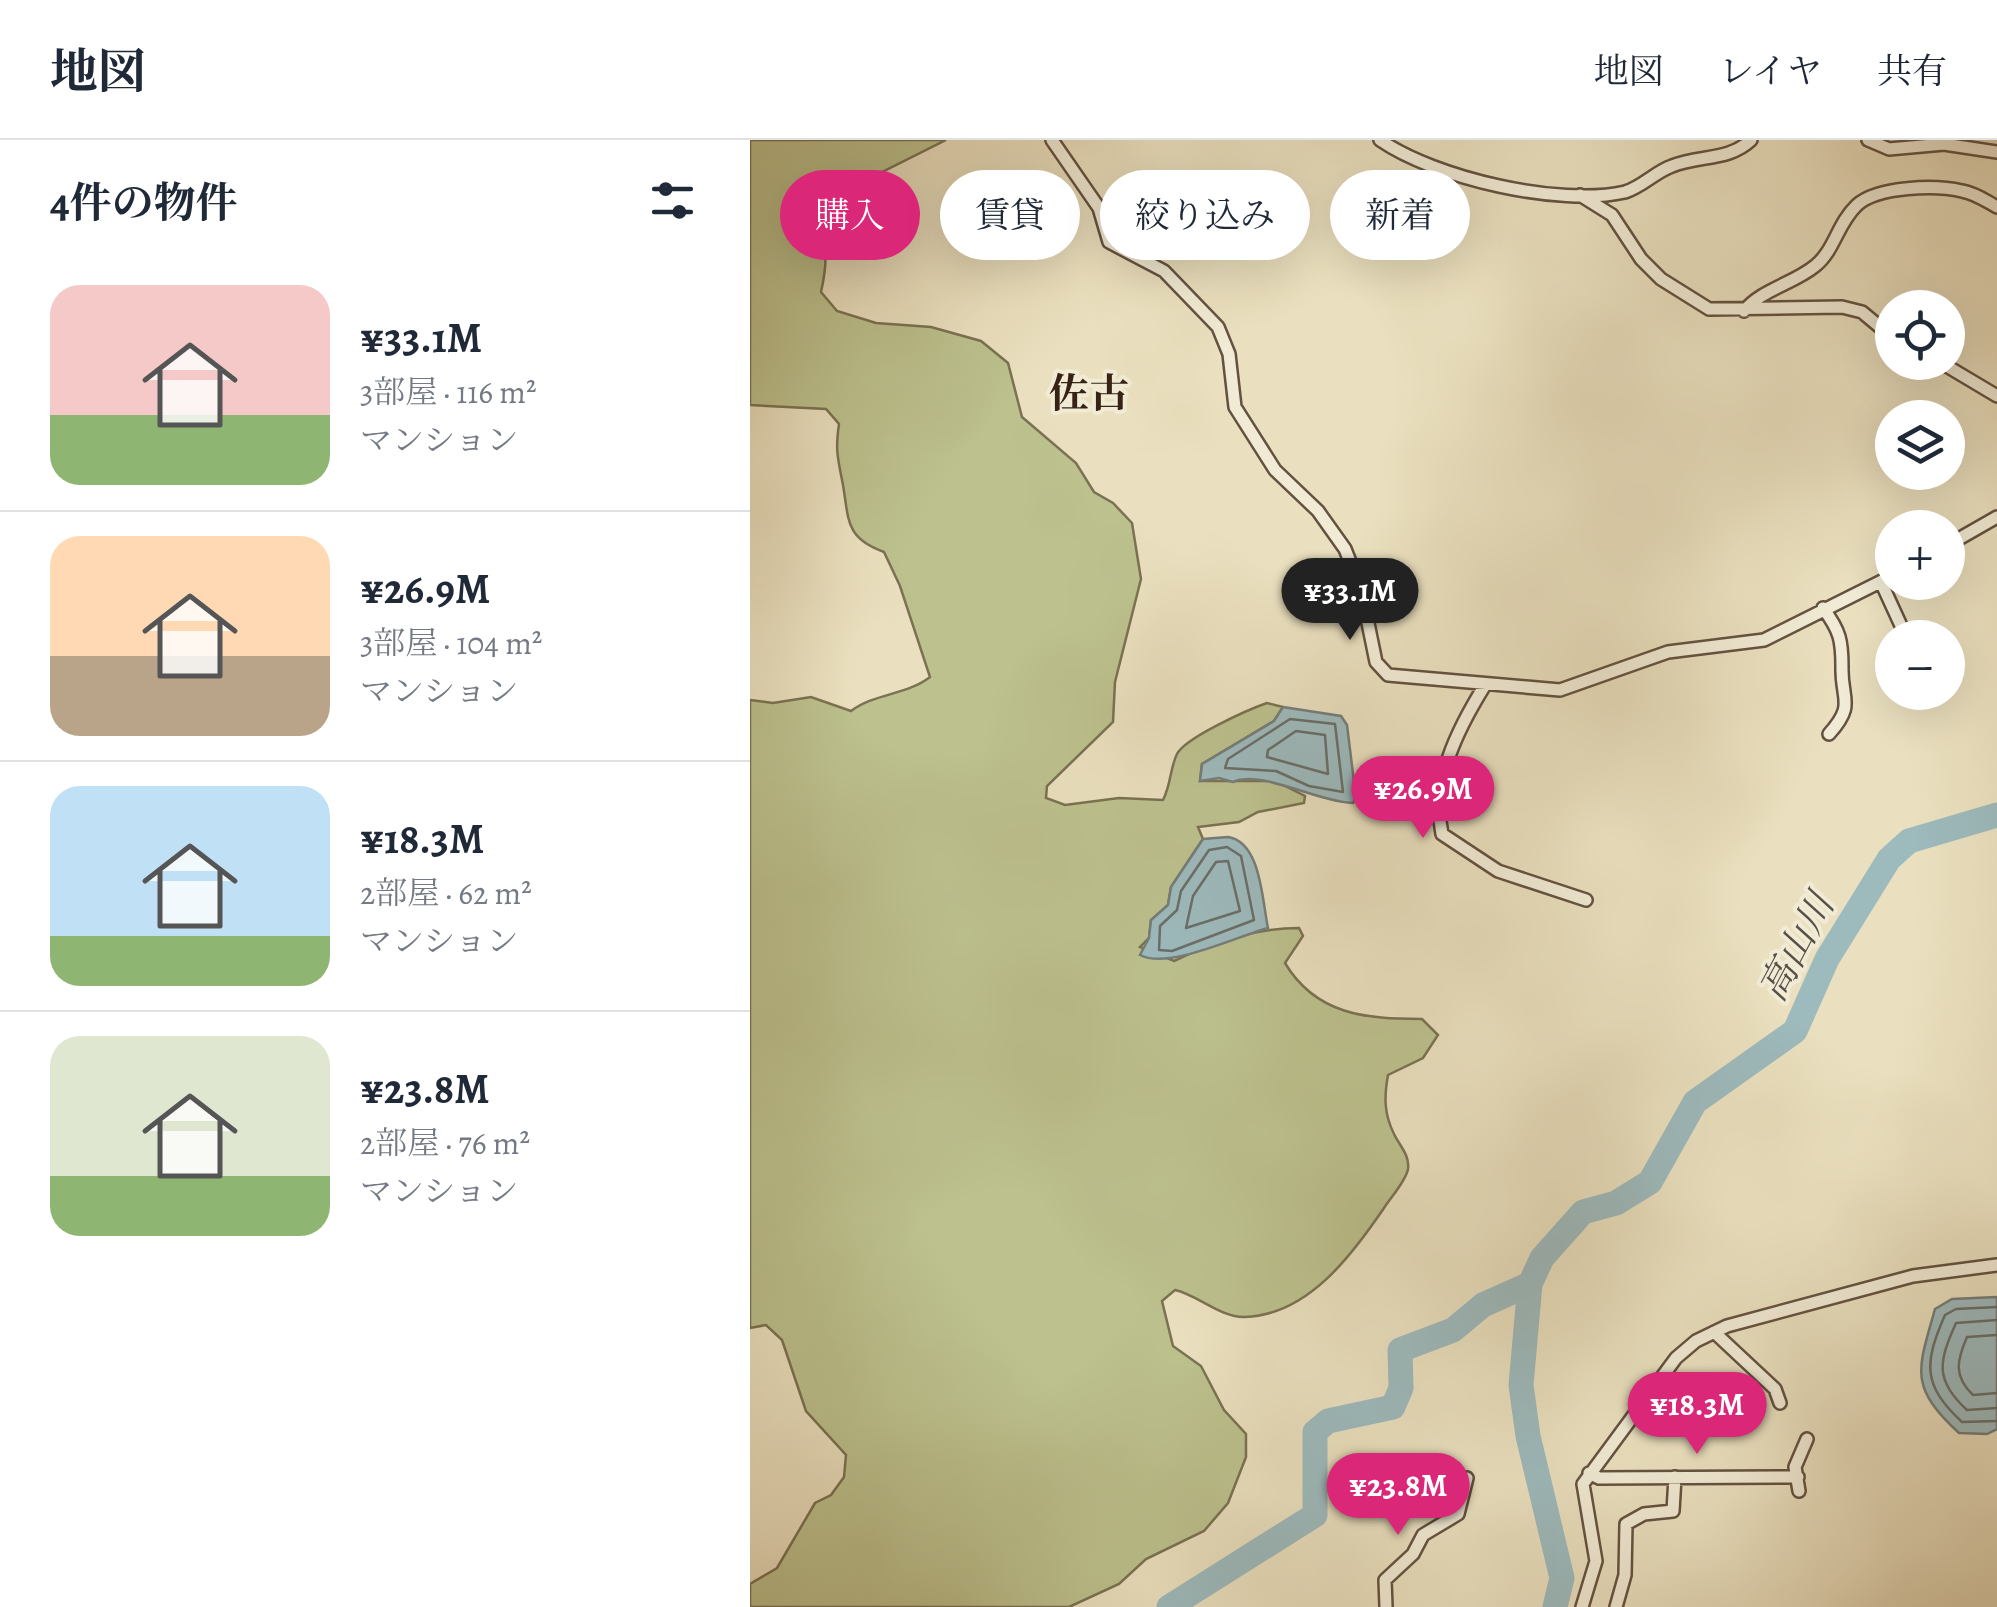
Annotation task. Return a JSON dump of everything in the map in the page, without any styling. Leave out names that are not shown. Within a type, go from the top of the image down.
[{"type":"street","points":[[1052,140],[1099,208],[1109,242],[1164,271],[1218,327],[1229,354],[1235,407],[1244,425],[1274,470],[1318,512],[1345,550],[1361,589],[1379,668],[1394,677],[1560,690],[1668,652],[1764,640],[1875,584]]},
{"type":"street","points":[[1380,140],[1443,173],[1542,194],[1622,192],[1675,164],[1739,151],[1752,140]]},
{"type":"street","points":[[1868,140],[1889,149],[1944,144],[1997,152]]},
{"type":"street","points":[[1744,312],[1752,302],[1804,275],[1826,257],[1834,234],[1857,205],[1872,196],[1945,189],[1976,195],[1997,207]]},
{"type":"street","points":[[1573,193],[1603,206],[1640,259],[1661,280],[1709,309],[1744,312],[1842,307],[1862,312],[1875,323]]},
{"type":"street","points":[[1965,377],[1997,396]]},
{"type":"street","points":[[1965,536],[1997,518]]},
{"type":"street","points":[[1823,608],[1844,642],[1842,668],[1847,690],[1844,717],[1829,734]]},
{"type":"street","points":[[1485,685],[1442,772],[1438,788],[1442,834],[1498,871],[1586,900]]},
{"type":"street","points":[[1582,1607],[1596,1562],[1583,1505],[1583,1484],[1676,1358],[1714,1332],[1913,1276],[1997,1265]]},
{"type":"street","points":[[1714,1332],[1775,1389],[1780,1403]]},
{"type":"street","points":[[1799,1491],[1795,1468],[1808,1439]]},
{"type":"street","points":[[1589,1473],[1600,1478],[1798,1477]]},
{"type":"street","points":[[1386,1607],[1385,1580],[1409,1558],[1422,1536],[1458,1514],[1467,1478]]},
{"type":"street","points":[[1616,1607],[1626,1575],[1626,1524],[1644,1514],[1673,1511],[1675,1478]]},
{"type":"green space","points":[[750,140],[946,140],[886,170],[780,170],[780,260],[825,260],[821,292],[837,311],[876,323],[931,327],[981,341],[1008,363],[1022,417],[1076,463],[1094,492],[1113,503],[1132,523],[1141,579],[1115,682],[1113,722],[1047,786],[1046,798],[1065,805],[1119,798],[1163,800],[1177,754],[1192,740],[1267,703],[1283,707],[1274,721],[1202,764],[1200,781],[1275,781],[1305,796],[1304,803],[1258,812],[1239,822],[1198,827],[1203,839],[1171,887],[1168,905],[1151,920],[1149,938],[1140,947],[1174,961],[1235,937],[1299,928],[1303,936],[1285,963],[1312,994],[1327,1004],[1362,1015],[1422,1019],[1438,1035],[1423,1058],[1388,1075],[1387,1112],[1407,1159],[1407,1174],[1343,1263],[1308,1294],[1268,1314],[1227,1314],[1175,1290],[1162,1301],[1173,1346],[1201,1366],[1224,1410],[1246,1434],[1246,1457],[1228,1503],[1204,1531],[1146,1559],[1119,1584],[1069,1607],[750,1607],[750,1584],[777,1568],[815,1503],[831,1495],[844,1477],[846,1455],[806,1411],[782,1340],[766,1325],[750,1328],[750,700],[773,703],[811,697],[851,711],[930,677],[900,586],[884,552],[862,541],[851,526],[838,455],[839,424],[826,409],[750,405]]},
{"type":"water","points":[[1283,707],[1341,716],[1347,725],[1356,798],[1353,803],[1258,780],[1200,781],[1202,764],[1274,721]]},
{"type":"water","points":[[1228,837],[1239,841],[1254,861],[1268,928],[1184,955],[1152,959],[1140,955],[1149,938],[1151,920],[1168,905],[1171,887],[1203,839]]},
{"type":"water","points":[[1997,1297],[1997,1429],[1987,1434],[1959,1433],[1931,1402],[1925,1389],[1922,1363],[1929,1330],[1935,1309],[1952,1299]]},
{"type":"waterway","name":"高山川","points":[[1555,1607],[1562,1578],[1528,1436],[1521,1385],[1530,1284],[1542,1258],[1583,1212],[1616,1203],[1650,1182],[1695,1102],[1795,1031],[1827,959],[1889,859],[1909,841],[1997,815]]},
{"type":"waterway","points":[[1169,1607],[1315,1515],[1315,1432],[1328,1421],[1393,1407],[1401,1388],[1400,1350],[1453,1330],[1483,1305],[1530,1284]]},
{"type":"district","name":"佐古","points":[[1089,393]]}]
